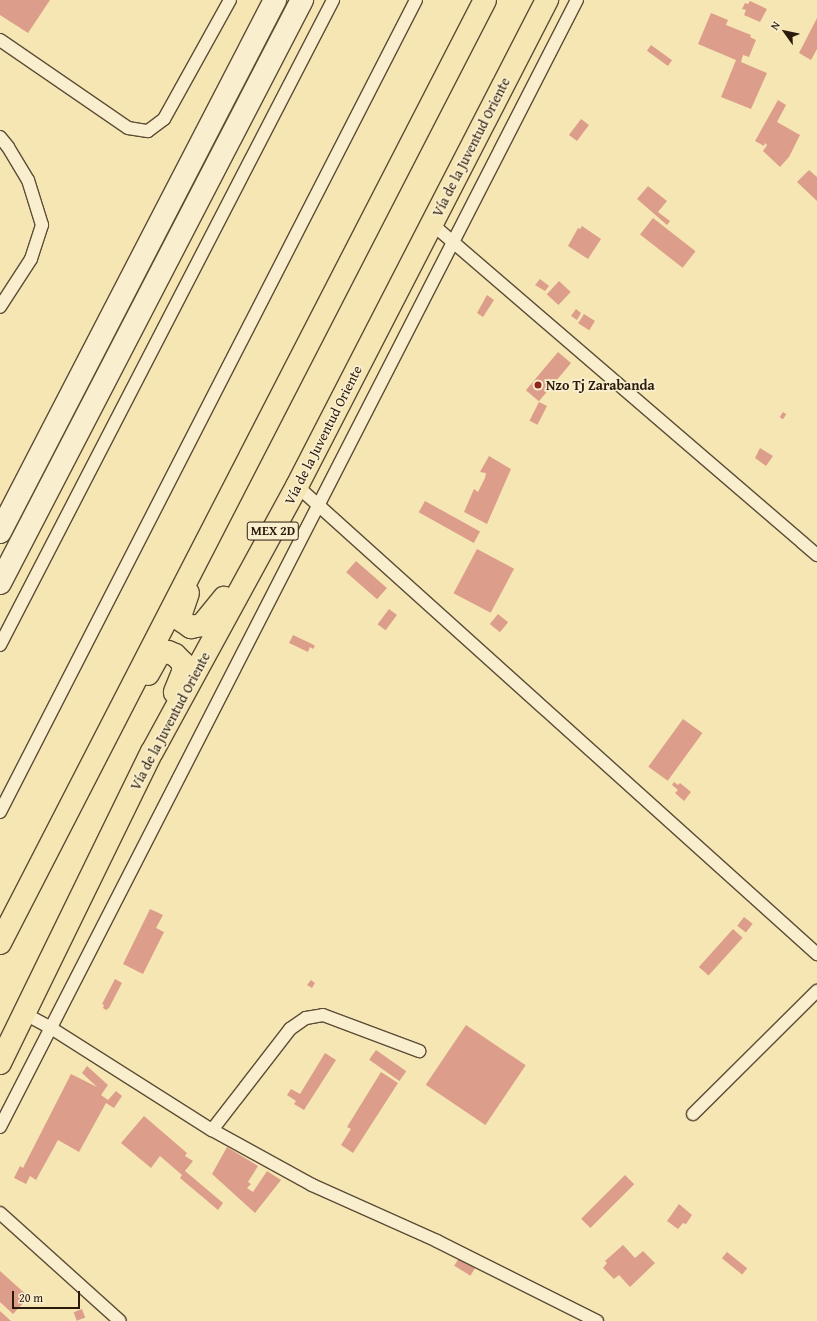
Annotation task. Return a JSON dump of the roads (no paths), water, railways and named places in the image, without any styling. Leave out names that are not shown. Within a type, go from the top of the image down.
[{"type":"highway","points":[[0,943],[485,0]]},
{"type":"highway","name":"Vía de la Juventud Oriente","points":[[0,1063],[152,752],[297,486],[547,0]]},
{"type":"highway","points":[[206,540],[180,616],[182,621],[191,627],[202,625],[209,618],[232,586],[255,564]]},
{"type":"highway","points":[[108,732],[124,718],[159,654],[168,652],[175,654],[183,663],[183,672],[157,734],[152,752]]},
{"type":"main road","points":[[0,532],[275,0]]},
{"type":"main road","points":[[0,583],[302,0]]},
{"type":"lane","points":[[0,40],[128,128],[148,131],[164,119],[230,0]]},
{"type":"lane","points":[[0,645],[333,0]]},
{"type":"lane","points":[[0,812],[416,0]]},
{"type":"lane","points":[[0,1127],[577,0]]},
{"type":"lane","points":[[0,137],[8,147],[28,180],[42,225],[31,259],[0,307]]},
{"type":"lane","points":[[432,224],[817,555]]},
{"type":"lane","points":[[297,486],[817,954]]},
{"type":"lane","points":[[692,1114],[817,991]]},
{"type":"lane","points":[[25,1014],[51,1028],[212,1130],[312,1185],[437,1241],[597,1321]]},
{"type":"lane","points":[[212,1130],[290,1029],[306,1018],[323,1015],[419,1051]]},
{"type":"lane","points":[[0,1213],[120,1321]]},
{"type":"place","name":"Nzo Tj Zarabanda","points":[[538,385]]}]
